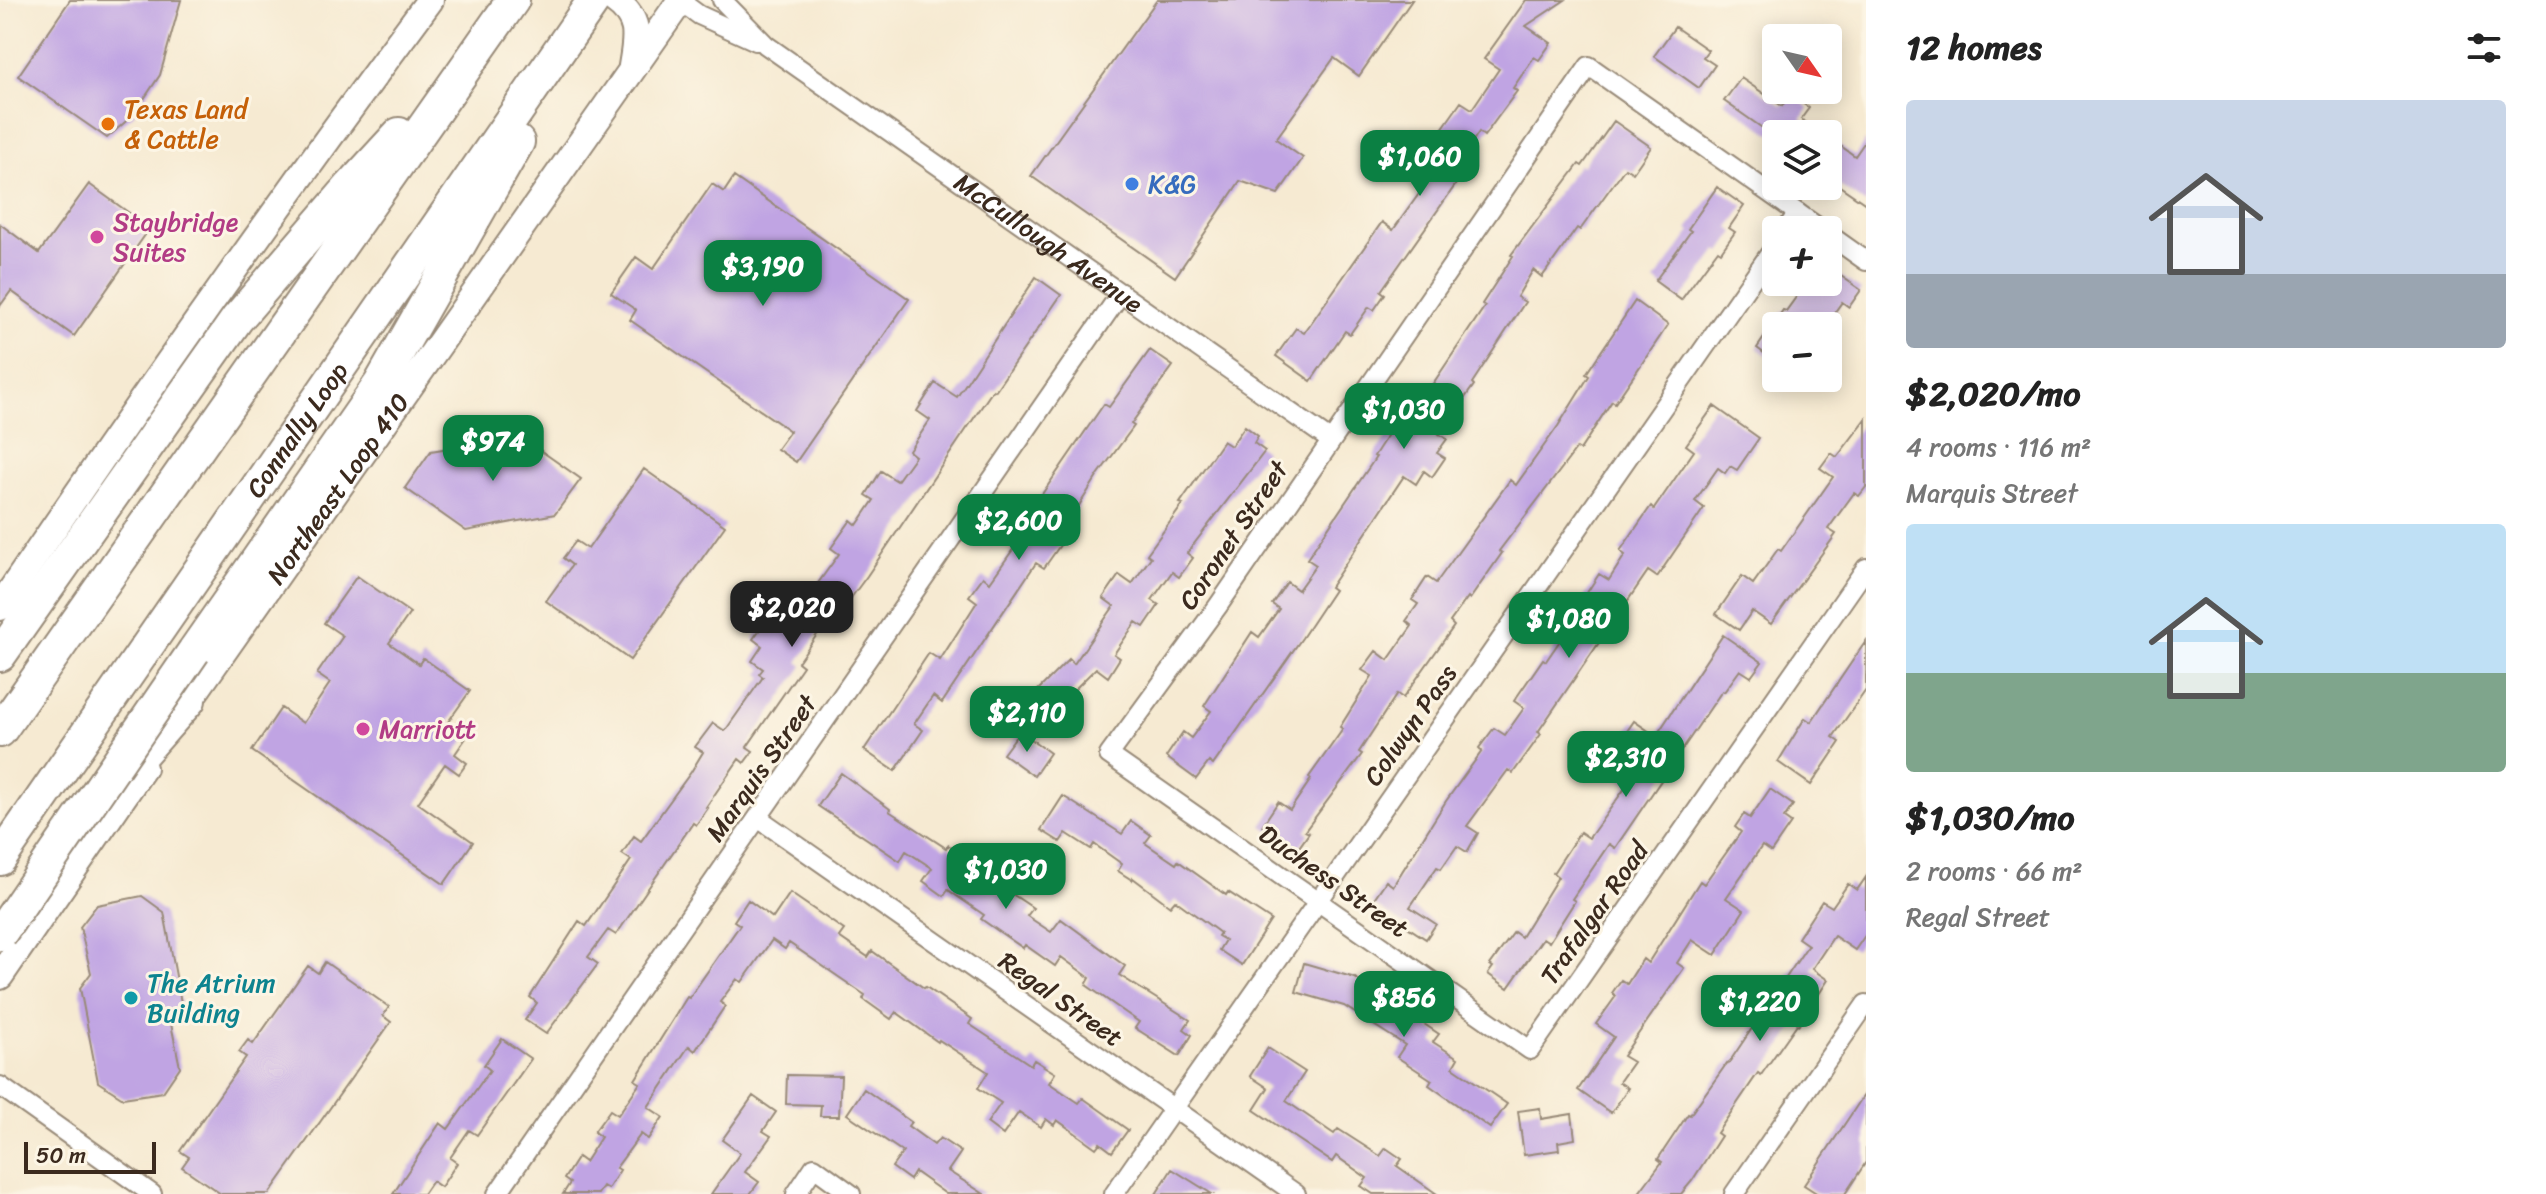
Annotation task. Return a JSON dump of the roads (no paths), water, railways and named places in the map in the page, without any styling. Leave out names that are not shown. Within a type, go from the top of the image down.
[{"type":"highway","points":[[0,731],[513,0]]},
{"type":"highway","name":"Connally Loop","points":[[0,859],[594,0]]},
{"type":"highway","points":[[0,934],[380,384],[528,125],[571,32]]},
{"type":"highway","points":[[0,655],[216,347],[263,286],[483,43]]},
{"type":"highway","points":[[0,918],[189,700]]},
{"type":"main road","points":[[0,607],[106,451],[345,114],[430,0]]},
{"type":"main road","name":"Northeast Loop 410","points":[[0,976],[189,700],[679,0]]},
{"type":"main road","points":[[623,8],[636,36],[630,73]]},
{"type":"street","name":"McCullough Avenue","points":[[679,0],[699,15],[766,45]]},
{"type":"street","name":"McCullough Avenue","points":[[722,0],[766,45],[1330,440]]},
{"type":"street","name":"Coronet Street","points":[[1109,755],[1218,606],[1589,66],[1798,213]]},
{"type":"street","points":[[1796,216],[1798,213],[1802,216]]},
{"type":"street","points":[[1842,244],[1866,261]]},
{"type":"street","name":"Colwyn Pass","points":[[1114,1194],[1762,265]]},
{"type":"street","name":"Marquis Street","points":[[497,1194],[1121,293]]},
{"type":"street","name":"Trafalgar Road","points":[[1530,1050],[1866,568]]},
{"type":"street","name":"Duchess Street","points":[[1109,755],[1530,1050]]},
{"type":"street","name":"Regal Street","points":[[758,818],[1296,1194]]},
{"type":"street","points":[[1734,1194],[1866,1004]]},
{"type":"street","points":[[0,1086],[152,1194]]},
{"type":"street","points":[[796,1194],[814,1167],[851,1194]]},
{"type":"place","name":"Texas Land & Cattle","points":[[108,124]]},
{"type":"place","name":"K&G","points":[[1132,184]]},
{"type":"place","name":"Staybridge Suites","points":[[97,237]]},
{"type":"place","name":"Marriott","points":[[363,729]]},
{"type":"place","name":"The Atrium Building","points":[[131,998]]}]
